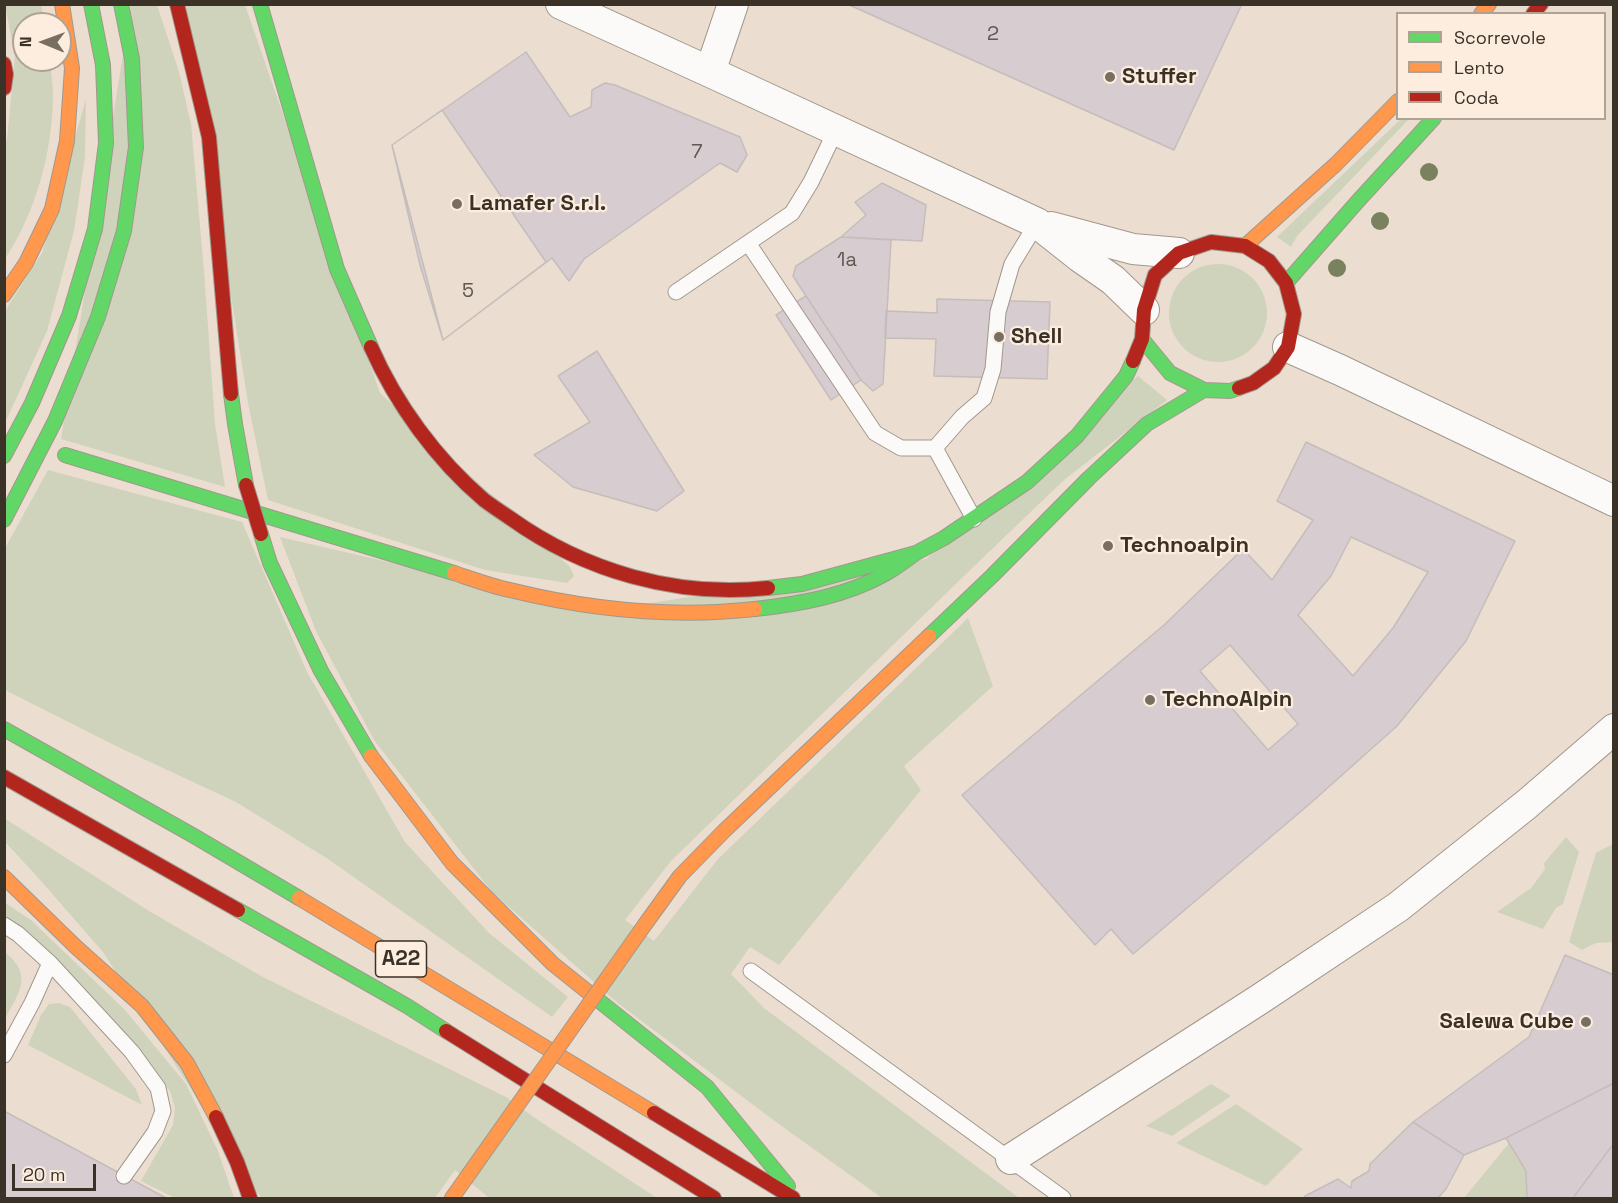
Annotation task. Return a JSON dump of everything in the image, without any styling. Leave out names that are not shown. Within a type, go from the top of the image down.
[{"type":"main road","points":[[4,295],[26,263],[52,209],[67,141],[72,68],[62,4]]},
{"type":"main road","points":[[4,456],[32,403],[69,316],[94,229],[106,142],[103,65],[91,4]]},
{"type":"main road","points":[[4,520],[55,421],[98,317],[124,231],[136,147],[132,59],[121,4]]},
{"type":"main road","points":[[177,4],[209,137],[227,356],[235,424],[246,485],[270,563],[321,671],[369,753],[453,862],[553,964],[706,1087],[798,1198]]},
{"type":"main road","points":[[260,4],[337,269],[357,318],[377,361],[410,417],[451,467],[484,500],[522,527],[577,557],[625,574],[674,586],[748,590],[802,584],[916,554]]},
{"type":"main road","points":[[4,64],[6,74],[4,88]]},
{"type":"main road","points":[[1245,246],[1336,164],[1396,103]]},
{"type":"main road","points":[[1286,283],[1432,120]]},
{"type":"main road","points":[[65,454],[489,584],[562,602],[662,613],[711,613],[769,608],[818,600],[881,577],[974,519],[1027,482],[1077,436],[1126,376],[1143,324],[1155,275],[1179,254],[1211,242],[1245,246],[1269,261],[1286,283],[1294,314],[1288,347],[1274,368],[1253,383],[1230,391],[1204,390],[1170,373],[1143,324]]},
{"type":"main road","points":[[452,1198],[680,876],[1147,424],[1204,390]]},
{"type":"main road","name":"A22","points":[[4,729],[194,836],[416,968],[793,1198]]},
{"type":"main road","name":"A22","points":[[4,777],[407,1006],[714,1198]]},
{"type":"main road","points":[[4,877],[76,947],[142,1006],[187,1063],[221,1126],[250,1198]]},
{"type":"street","points":[[561,4],[1036,223],[1133,249],[1179,254]]},
{"type":"street","points":[[710,72],[733,4]]},
{"type":"street","points":[[1036,223],[1113,280],[1143,324]]},
{"type":"street","points":[[1288,347],[1614,501]]},
{"type":"street","points":[[1011,1159],[1398,907],[1527,804],[1614,729]]},
{"type":"lane","points":[[676,292],[792,213],[836,130]]},
{"type":"lane","points":[[748,243],[875,433],[901,448],[935,448],[962,417],[984,398],[993,369],[998,312],[1012,264],[1036,223]]},
{"type":"lane","points":[[935,448],[974,519]]},
{"type":"lane","points":[[4,925],[18,934],[50,963],[132,1052],[158,1089],[163,1112],[155,1132],[124,1176]]},
{"type":"lane","points":[[4,1055],[32,1004],[50,963]]},
{"type":"lane","points":[[751,971],[1063,1198]]},
{"type":"green space","points":[[5,5],[41,5],[42,12],[12,12],[12,41]]},
{"type":"green space","points":[[131,5],[157,5],[179,72],[191,124],[215,424],[225,487],[61,439]]},
{"type":"green space","points":[[185,5],[245,5],[380,393],[570,567],[574,576],[567,583],[485,570],[268,500],[248,403]]},
{"type":"green space","points":[[13,72],[51,72],[52,118],[46,160],[34,202],[5,259],[5,144]]},
{"type":"green space","points":[[86,99],[85,157],[74,231],[47,331],[6,421],[5,311],[42,253]]},
{"type":"green space","points":[[1400,120],[1408,120],[1297,236],[1291,247],[1277,237]]},
{"type":"green space","points":[[1218,264],[1237,268],[1253,278],[1263,294],[1267,313],[1263,332],[1253,348],[1237,358],[1218,362],[1199,358],[1183,348],[1173,332],[1169,313],[1173,294],[1183,278],[1199,268]]},
{"type":"green space","points":[[1138,376],[1167,400],[1064,480],[671,861],[625,920],[654,941],[718,859],[968,618],[993,686],[904,766],[921,790],[779,965],[750,947],[731,974],[764,1008],[1019,1198],[882,1198],[619,1004],[492,892],[374,740],[316,631],[280,537],[601,611],[926,559]]},
{"type":"green space","points":[[48,470],[242,522],[307,672],[405,842],[489,933],[568,997],[552,1017],[328,859],[236,802],[120,748],[5,690],[4,550]]},
{"type":"green space","points":[[4,818],[149,911],[263,977],[506,1097],[657,1198],[487,1198],[455,1170],[435,1198],[261,1198],[103,952],[5,842]]},
{"type":"green space","points":[[1566,837],[1579,852],[1563,904],[1556,908],[1543,929],[1497,912],[1531,888],[1545,869],[1544,863]]},
{"type":"green space","points":[[1613,844],[1613,942],[1596,943],[1582,950],[1569,942],[1596,853]]},
{"type":"green space","points":[[4,902],[31,920],[125,1010],[186,1084],[218,1151],[234,1198],[175,1198],[141,1181],[173,1125],[175,1108],[170,1091],[112,1018],[54,956],[5,919]]},
{"type":"green space","points":[[5,952],[19,969],[21,984],[5,1019]]},
{"type":"green space","points":[[59,1003],[70,1007],[136,1089],[142,1105],[28,1045],[41,1015],[49,1004]]},
{"type":"green space","points":[[1211,1084],[1231,1096],[1172,1136],[1146,1126]]},
{"type":"green space","points":[[1236,1104],[1303,1149],[1266,1186],[1176,1143]]},
{"type":"green space","points":[[1509,1143],[1526,1171],[1527,1198],[1464,1198]]},
{"type":"building","name":"Stuffer","points":[[847,4],[1242,4],[1174,150]]},
{"type":"building","points":[[526,52],[570,117],[591,107],[592,90],[605,83],[615,85],[740,137],[747,155],[737,172],[720,163],[584,259],[569,281],[552,258],[443,340],[420,265],[392,145]]},
{"type":"building","name":"Lamafer S.r.l.","points":[[442,110],[546,262],[443,340],[392,145]]},
{"type":"building","points":[[882,183],[926,205],[922,241],[841,237],[866,215],[855,202]]},
{"type":"building","points":[[841,237],[891,240],[883,384],[873,391],[861,380],[793,276],[796,266]]},
{"type":"building","points":[[806,296],[861,380],[831,400],[776,315]]},
{"type":"building","points":[[937,299],[1050,302],[1047,379],[934,376],[936,339],[885,338],[886,311],[937,313]]},
{"type":"building","points":[[597,351],[684,491],[657,511],[573,487],[534,455],[590,422],[558,376]]},
{"type":"building","name":"TechnoAlpin","points":[[1306,442],[1515,541],[1466,641],[1397,726],[1313,801],[1133,954],[1111,929],[1095,945],[962,795],[1164,625],[1243,549],[1272,580],[1313,520],[1277,501]],"holes":[[[1351,537],[1428,572],[1393,628],[1353,676],[1298,615],[1331,576]],[[1230,645],[1298,724],[1268,750],[1200,671]]]},
{"type":"building","points":[[1565,955],[1614,975],[1614,1082],[1506,1138],[1464,1155],[1413,1122],[1529,1037]]},
{"type":"building","points":[[1614,1085],[1614,1143],[1573,1198],[1527,1198],[1526,1171],[1506,1138]]},
{"type":"building","points":[[4,1111],[166,1198],[4,1198]]},
{"type":"building","points":[[1413,1122],[1464,1155],[1446,1189],[1438,1198],[1304,1198],[1338,1179],[1351,1188],[1352,1181],[1369,1171],[1370,1164]]},
{"type":"building","points":[[1614,1143],[1614,1198],[1573,1198]]},
{"type":"traffic: fast","points":[[4,456],[32,403],[69,316],[95,229],[106,143],[103,65],[91,4]]},
{"type":"traffic: fast","points":[[4,520],[55,421],[98,317],[124,231],[136,147],[132,59],[121,4]]},
{"type":"traffic: fast","points":[[260,4],[337,269],[371,347]]},
{"type":"traffic: fast","points":[[1286,283],[1432,120]]},
{"type":"traffic: fast","points":[[1142,339],[1170,373],[1204,390],[1230,391],[1239,388]]},
{"type":"traffic: fast","points":[[768,588],[802,584],[916,553],[944,538],[1027,482],[1077,436],[1126,376],[1133,361]]},
{"type":"traffic: fast","points":[[929,636],[1147,424],[1204,390]]},
{"type":"traffic: fast","points":[[231,394],[246,485]]},
{"type":"traffic: fast","points":[[65,455],[454,573]]},
{"type":"traffic: fast","points":[[261,534],[270,563],[321,671],[371,756]]},
{"type":"traffic: fast","points":[[755,609],[806,602],[855,588],[885,574],[916,553]]},
{"type":"traffic: fast","points":[[4,729],[299,898]]},
{"type":"traffic: fast","points":[[238,910],[407,1006],[446,1031]]},
{"type":"traffic: fast","points":[[593,996],[707,1087],[788,1186]]},
{"type":"traffic: slow","points":[[4,295],[26,263],[52,209],[67,141],[72,68],[62,4]]},
{"type":"traffic: slow","points":[[1483,12],[1489,4]]},
{"type":"traffic: slow","points":[[1245,246],[1336,164],[1396,103]]},
{"type":"traffic: slow","points":[[454,573],[540,597],[601,607],[694,613],[755,609]]},
{"type":"traffic: slow","points":[[646,923],[680,876],[724,831],[929,636]]},
{"type":"traffic: slow","points":[[371,756],[452,863],[553,964],[593,996]]},
{"type":"traffic: slow","points":[[4,877],[76,947],[142,1006],[187,1063],[216,1117]]},
{"type":"traffic: slow","points":[[299,898],[654,1113]]},
{"type":"traffic: slow","points":[[469,1174],[646,923]]},
{"type":"traffic: slow","points":[[452,1198],[469,1174]]},
{"type":"traffic: jam","points":[[177,4],[209,137],[231,394]]},
{"type":"traffic: jam","points":[[1535,12],[1541,4]]},
{"type":"traffic: jam","points":[[4,64],[6,74],[4,88]]},
{"type":"traffic: jam","points":[[1133,361],[1142,339],[1144,310],[1155,275],[1179,253],[1211,242],[1245,246],[1269,261],[1286,283],[1294,314],[1288,347],[1274,368],[1253,383],[1239,388]]},
{"type":"traffic: jam","points":[[371,347],[392,389],[434,449],[484,500],[539,537],[569,553],[633,577],[700,589],[768,588]]},
{"type":"traffic: jam","points":[[246,485],[261,534]]},
{"type":"traffic: jam","points":[[4,777],[238,910]]},
{"type":"traffic: jam","points":[[446,1031],[714,1198]]},
{"type":"traffic: jam","points":[[654,1113],[793,1198]]},
{"type":"traffic: jam","points":[[216,1117],[237,1162],[250,1198]]},
{"type":"place","name":"Stuffer","points":[[1110,77]]},
{"type":"place","name":"Lamafer S.r.l.","points":[[457,204]]},
{"type":"place","name":"Shell","points":[[999,337]]},
{"type":"place","name":"Technoalpin","points":[[1108,546]]},
{"type":"place","name":"TechnoAlpin","points":[[1150,700]]},
{"type":"place","name":"Salewa Cube","points":[[1586,1022]]}]
